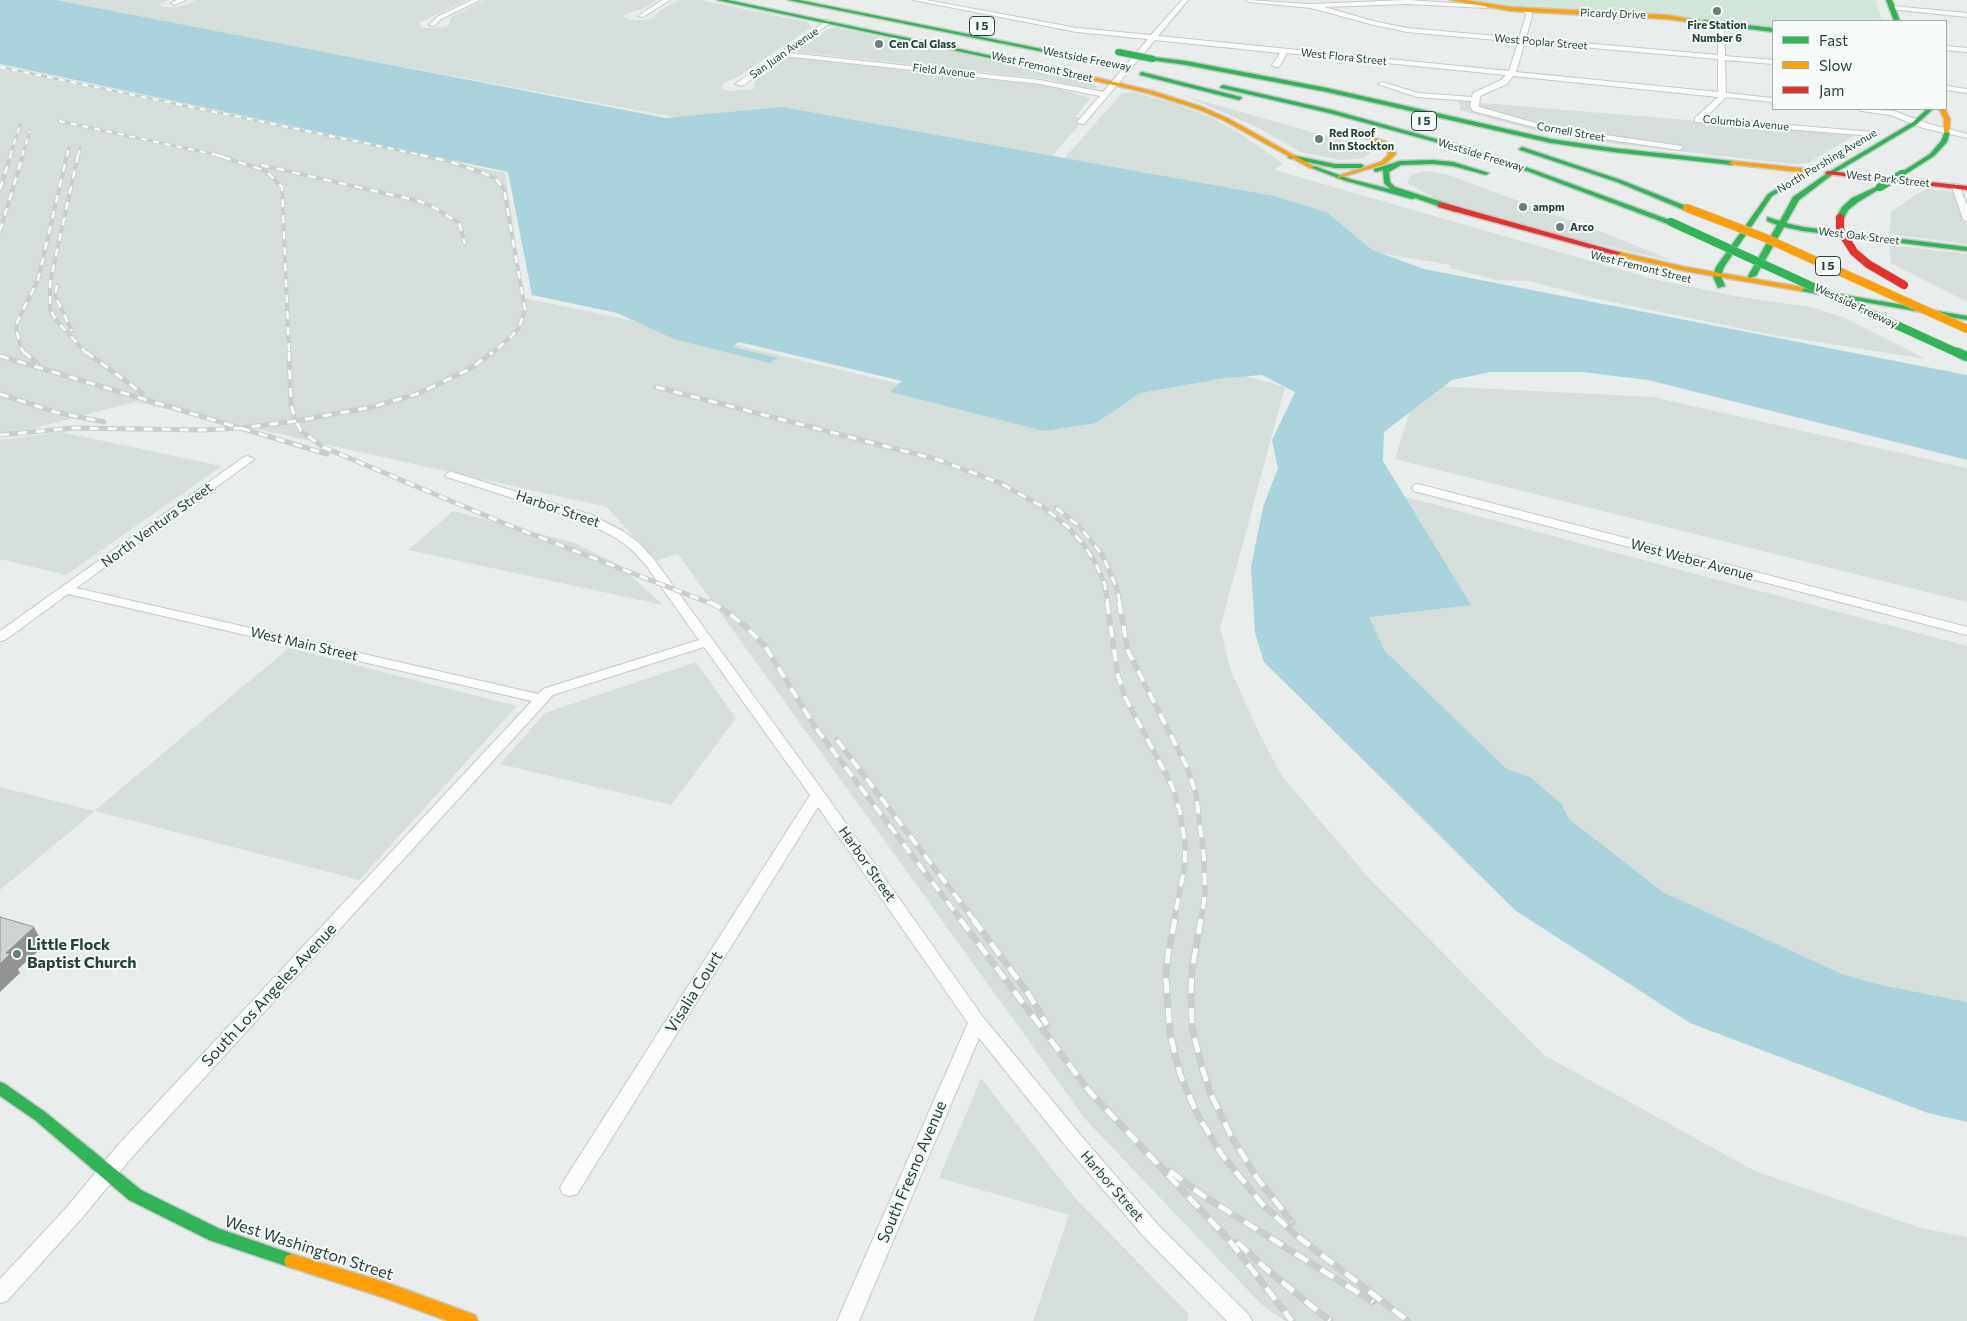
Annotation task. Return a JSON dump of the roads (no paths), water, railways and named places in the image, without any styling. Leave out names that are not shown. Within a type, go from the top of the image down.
[{"type":"main road","name":"West Fremont Street","points":[[720,0],[1012,60],[1150,92],[1200,108],[1227,120],[1291,157],[1344,179],[1719,281],[1748,281],[1967,317]]},
{"type":"main road","name":"Westside Freeway","points":[[791,0],[1268,96],[1384,125],[1528,170],[1671,222],[1967,357]]},
{"type":"main road","name":"I 5","points":[[845,0],[978,25]]},
{"type":"main road","name":"Picardy Drive","points":[[1453,0],[1496,8],[1528,11],[1628,14],[1721,22],[1772,30]]},
{"type":"main road","points":[[1890,4],[1897,20]]},
{"type":"main road","name":"Westside Freeway","points":[[1114,51],[1355,104],[1484,138]]},
{"type":"main road","name":"West Park Street","points":[[1153,59],[1186,63],[1319,88],[1560,143],[1809,171],[1882,183],[1962,188]]},
{"type":"main road","points":[[1144,72],[1320,121]]},
{"type":"main road","name":"North Pershing Avenue","points":[[1719,281],[1765,202],[1781,187],[1902,118],[1911,110]]},
{"type":"main road","name":"North Pershing Avenue","points":[[1748,281],[1796,199],[1856,158],[1915,123],[1929,110]]},
{"type":"main road","points":[[1918,292],[1868,264],[1854,252],[1840,230],[1840,218],[1845,209],[1855,200],[1932,155],[1944,142],[1947,132],[1947,118],[1943,110]]},
{"type":"main road","points":[[1344,129],[1377,140],[1391,149],[1393,154],[1390,158],[1344,179]]},
{"type":"main road","points":[[1880,130],[1876,140],[1858,151],[1855,168],[1882,183]]},
{"type":"main road","name":"Westside Freeway","points":[[1510,146],[1619,182],[1763,237],[1967,328]]},
{"type":"main road","points":[[1291,157],[1335,166],[1373,165]]},
{"type":"main road","points":[[1344,179],[1400,163],[1444,163],[1493,175]]},
{"type":"main road","points":[[1400,163],[1386,171],[1387,183],[1393,188],[1458,210]]},
{"type":"main road","name":"West Fremont Street","points":[[1344,179],[1356,186],[1469,220],[1658,273],[1719,281],[1891,312],[1943,314]]},
{"type":"main road","points":[[1765,202],[1768,216],[1781,224]]},
{"type":"main road","points":[[1627,218],[1816,288]]},
{"type":"main road","points":[[1469,220],[1497,220]]},
{"type":"main road","name":"West Oak Street","points":[[1781,224],[1803,229],[1967,249]]},
{"type":"main road","points":[[1934,300],[1967,317]]},
{"type":"main road","name":"West Washington Street","points":[[0,1088],[40,1116],[135,1195],[215,1235],[264,1253],[384,1290],[469,1321]]},
{"type":"street","points":[[174,3],[183,0]]},
{"type":"street","points":[[432,24],[439,18],[477,0]]},
{"type":"street","points":[[641,16],[667,0]]},
{"type":"street","name":"West Flora Street","points":[[916,0],[1077,30],[1772,100]]},
{"type":"street","points":[[1081,122],[1103,94],[1186,0]]},
{"type":"street","points":[[1249,0],[1311,6],[1407,2],[1496,8]]},
{"type":"street","points":[[1890,4],[1967,15]]},
{"type":"street","name":"West Poplar Street","points":[[1311,6],[1395,28],[1772,62]]},
{"type":"street","points":[[1382,84],[1416,94],[1475,99],[1476,95],[1504,82],[1512,74],[1529,16],[1528,11]]},
{"type":"street","name":"San Juan Avenue","points":[[739,84],[828,22]]},
{"type":"street","name":"Columbia Avenue","points":[[1721,22],[1722,98],[1698,120],[1880,130]]},
{"type":"street","points":[[1947,48],[1967,50]]},
{"type":"street","points":[[1276,65],[1285,51]]},
{"type":"street","name":"Field Avenue","points":[[783,54],[1040,82],[1103,94]]},
{"type":"street","points":[[1947,88],[1967,90]]},
{"type":"street","name":"Cornell Street","points":[[1475,99],[1474,106],[1480,111],[1540,128],[1678,148]]},
{"type":"street","points":[[1869,110],[1891,113],[1915,123],[1967,136]]},
{"type":"street","points":[[1962,188],[1967,219]]},
{"type":"street","name":"North Ventura Street","points":[[0,637],[248,459]]},
{"type":"street","name":"Harbor Street","points":[[451,475],[566,510],[604,525],[634,546],[649,561],[818,795],[977,1022],[1076,1144],[1152,1232],[1233,1317]]},
{"type":"street","name":"West Weber Avenue","points":[[1418,488],[1967,632]]},
{"type":"street","name":"West Main Street","points":[[66,590],[541,699]]},
{"type":"street","name":"South Los Angeles Avenue","points":[[0,1294],[75,1212],[108,1171],[548,692],[706,642]]},
{"type":"street","name":"Visalia Court","points":[[570,1188],[818,795]]},
{"type":"street","name":"South Fresno Avenue","points":[[848,1321],[977,1022]]},
{"type":"water","points":[[0,0],[55,0],[666,118],[782,107],[1274,196],[1326,212],[1372,250],[1424,269],[1967,375],[1967,460],[1648,380],[1582,372],[1491,372],[1452,380],[1384,432],[1383,461],[1471,605],[1369,617],[1385,651],[1507,769],[1530,777],[1561,803],[1569,819],[1663,892],[1842,974],[1881,985],[1967,1002],[1967,1122],[1928,1113],[1690,1023],[1516,911],[1264,662],[1255,633],[1251,567],[1263,507],[1278,468],[1272,440],[1295,392],[1262,375],[1225,378],[1140,393],[1096,423],[1044,431],[890,392],[902,381],[739,342],[732,347],[778,358],[770,363],[674,339],[617,313],[532,295],[508,172],[0,64]]},
{"type":"railway","points":[[0,67],[426,156]]},
{"type":"railway","points":[[59,121],[222,156]]},
{"type":"railway","points":[[10,156],[20,125]]},
{"type":"railway","points":[[22,156],[30,131]]},
{"type":"railway","points":[[78,156],[80,147]]},
{"type":"railway","points":[[67,156],[69,148]]},
{"type":"railway","points":[[0,189],[11,155]]},
{"type":"railway","points":[[0,231],[23,155]]},
{"type":"railway","points":[[25,354],[21,348],[16,329],[17,322],[38,280],[67,155]]},
{"type":"railway","points":[[78,155],[50,283],[50,309],[56,320],[87,354]]},
{"type":"railway","points":[[216,155],[229,158]]},
{"type":"railway","points":[[420,155],[448,161],[483,173],[496,179],[504,189],[525,310],[519,327],[511,337],[491,354]]},
{"type":"railway","points":[[223,157],[266,171],[282,187],[289,354]]},
{"type":"railway","points":[[261,165],[419,201],[435,208],[459,223],[465,244]]},
{"type":"railway","points":[[57,285],[55,296],[72,331]]},
{"type":"railway","points":[[24,352],[38,364]]},
{"type":"railway","points":[[86,352],[142,393]]},
{"type":"railway","points":[[289,352],[291,405],[296,421]]},
{"type":"railway","points":[[296,421],[372,407],[417,394],[468,370],[493,352]]},
{"type":"railway","points":[[0,356],[241,428]]},
{"type":"railway","points":[[656,387],[939,460],[1000,483],[1043,507],[1068,527],[1084,545],[1096,564],[1105,585],[1108,604]]},
{"type":"railway","points":[[0,394],[55,412],[104,422]]},
{"type":"railway","points":[[241,428],[296,421]]},
{"type":"railway","points":[[296,421],[301,431],[323,447],[503,523],[712,604]]},
{"type":"railway","points":[[0,435],[74,428],[203,430],[241,428]]},
{"type":"railway","points":[[241,428],[327,454]]},
{"type":"railway","points":[[1056,508],[1079,526],[1103,556],[1117,589],[1120,604]]},
{"type":"railway","points":[[710,602],[745,626],[765,646],[815,727],[961,920]]},
{"type":"railway","points":[[1107,602],[1118,676],[1125,697],[1172,786],[1180,812],[1185,843],[1185,865],[1174,920]]},
{"type":"railway","points":[[1119,602],[1128,651],[1187,767],[1196,794],[1204,857],[1205,895],[1201,920]]},
{"type":"railway","points":[[837,740],[974,920]]},
{"type":"railway","points":[[960,919],[1089,1091],[1229,1240],[1292,1321]]},
{"type":"railway","points":[[973,919],[1028,993],[1047,1025]]},
{"type":"railway","points":[[1175,919],[1168,954],[1166,979],[1170,1034],[1180,1074],[1197,1114],[1222,1155],[1263,1205],[1297,1236],[1408,1321]]},
{"type":"railway","points":[[1201,919],[1192,970],[1191,992],[1192,1027],[1201,1064],[1210,1092],[1230,1134],[1257,1178],[1292,1222]]},
{"type":"railway","points":[[1170,1171],[1205,1197],[1373,1302]]},
{"type":"railway","points":[[1237,1242],[1265,1268],[1330,1321]]},
{"type":"place","name":"Fire Station Number 6","points":[[1717,11]]},
{"type":"place","name":"Cen Cal Glass","points":[[879,44]]},
{"type":"place","name":"Red Roof Inn Stockton","points":[[1319,139]]},
{"type":"place","name":"ampm","points":[[1523,207]]},
{"type":"place","name":"Arco","points":[[1560,227]]},
{"type":"place","name":"Little Flock Baptist Church","points":[[17,954]]}]
